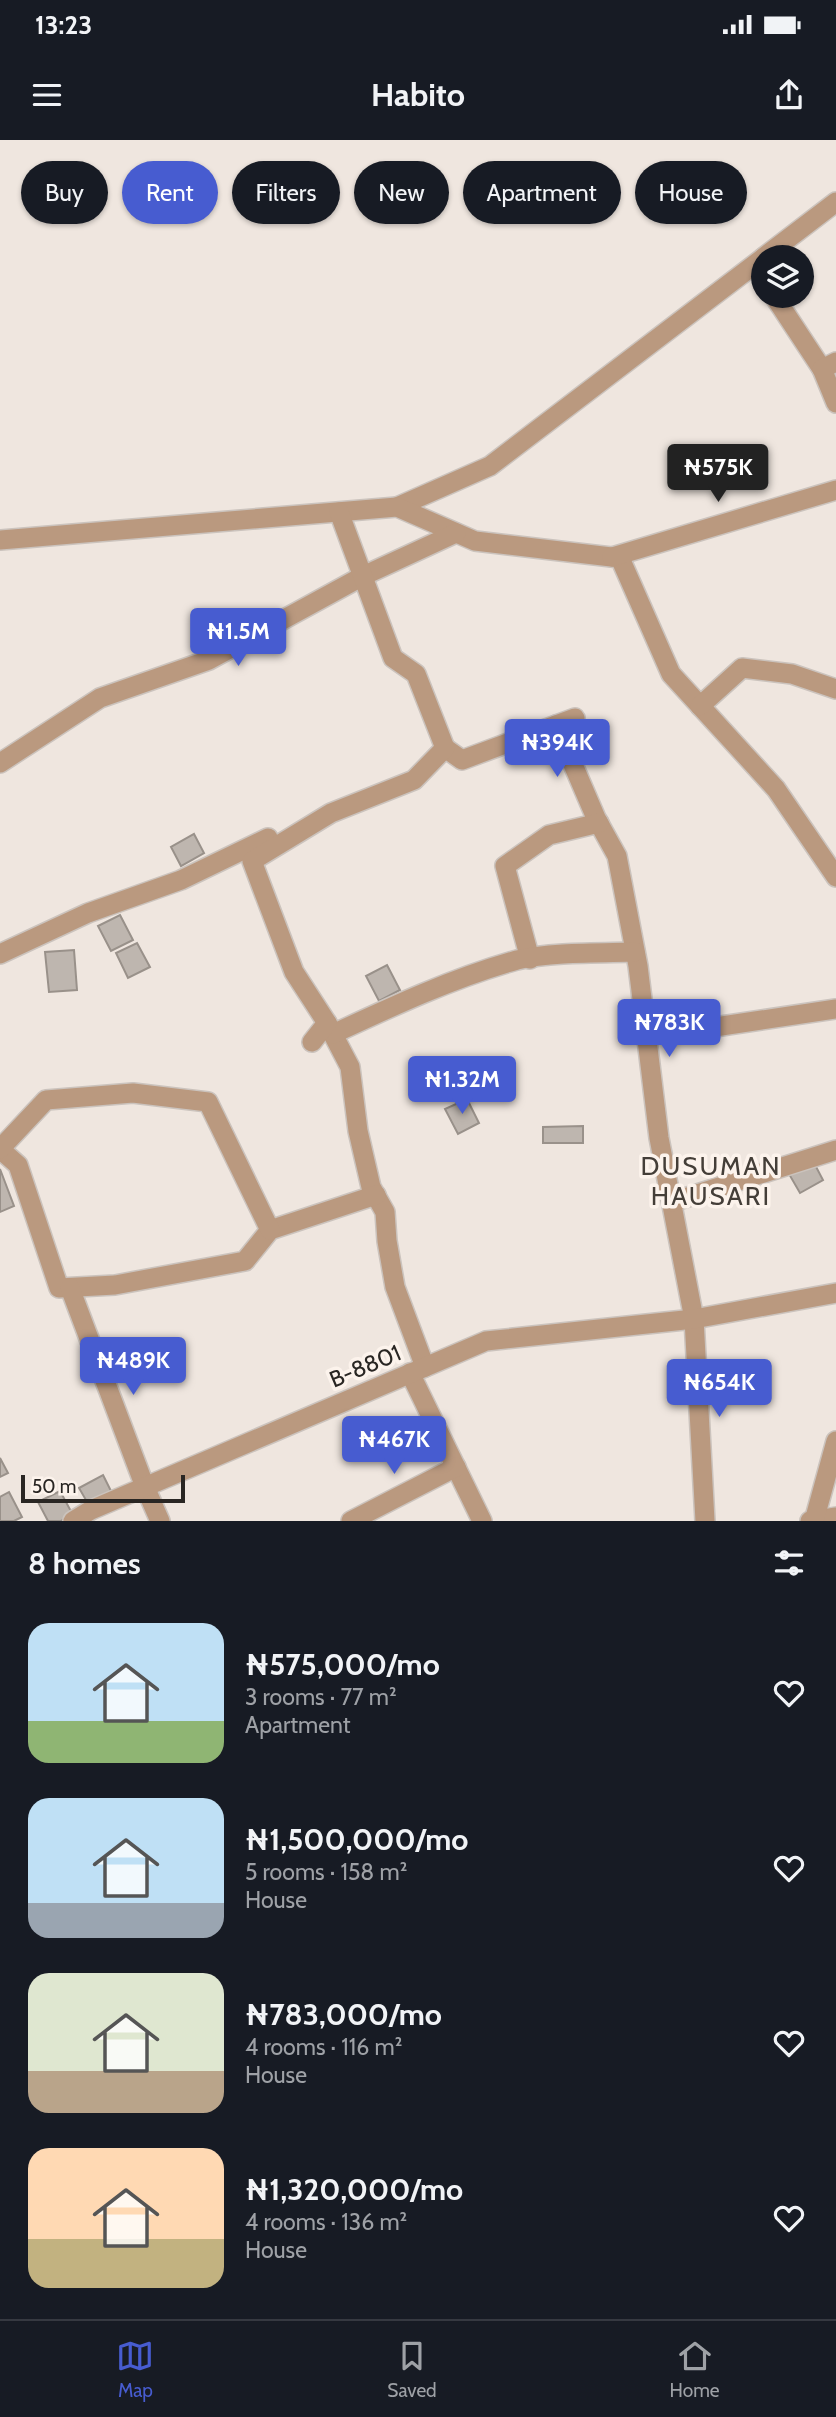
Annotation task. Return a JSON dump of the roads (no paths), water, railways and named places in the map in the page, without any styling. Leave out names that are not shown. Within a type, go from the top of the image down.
[{"type":"street","points":[[785,245],[836,202]]},
{"type":"street","points":[[0,540],[397,507],[490,466],[751,272]]},
{"type":"street","points":[[784,308],[829,365],[836,403]]},
{"type":"street","points":[[612,556],[836,490]]},
{"type":"street","points":[[397,507],[475,541],[620,558],[671,674],[776,789],[836,877]]},
{"type":"street","points":[[339,512],[393,658],[416,674],[445,748],[462,760],[575,718]]},
{"type":"street","points":[[0,763],[100,698],[209,660],[363,576],[456,533]]},
{"type":"street","points":[[700,706],[742,668],[792,674],[836,689]]},
{"type":"street","points":[[556,725],[599,823],[617,856],[635,952],[659,1138],[694,1319],[705,1521]]},
{"type":"street","points":[[445,748],[414,780],[331,813],[252,860],[294,972],[350,1067],[358,1131],[371,1187],[385,1212],[395,1287],[418,1370],[456,1467],[482,1521]]},
{"type":"street","points":[[530,959],[505,866],[549,835],[599,823]]},
{"type":"street","points":[[0,954],[88,913],[181,880],[281,831],[286,841]]},
{"type":"street","points":[[312,1042],[330,1029],[421,993],[519,960],[584,953],[635,952]]},
{"type":"street","points":[[645,1029],[703,1015],[708,1028],[836,1009]]},
{"type":"street","points":[[270,1230],[208,1102],[133,1093],[46,1100],[0,1149],[18,1165],[59,1288],[115,1286],[245,1261],[270,1230],[376,1195]]},
{"type":"street","points":[[672,1202],[836,1150]]},
{"type":"street","points":[[71,1288],[160,1521]]},
{"type":"street","name":"B-8801","points":[[73,1521],[91,1510],[486,1341],[694,1319],[836,1293]]},
{"type":"street","points":[[836,1441],[813,1520],[836,1517]]},
{"type":"street","points":[[351,1521],[456,1467]]},
{"type":"district","name":"DUSUMAN HAUSARI","points":[[711,1181]]}]
